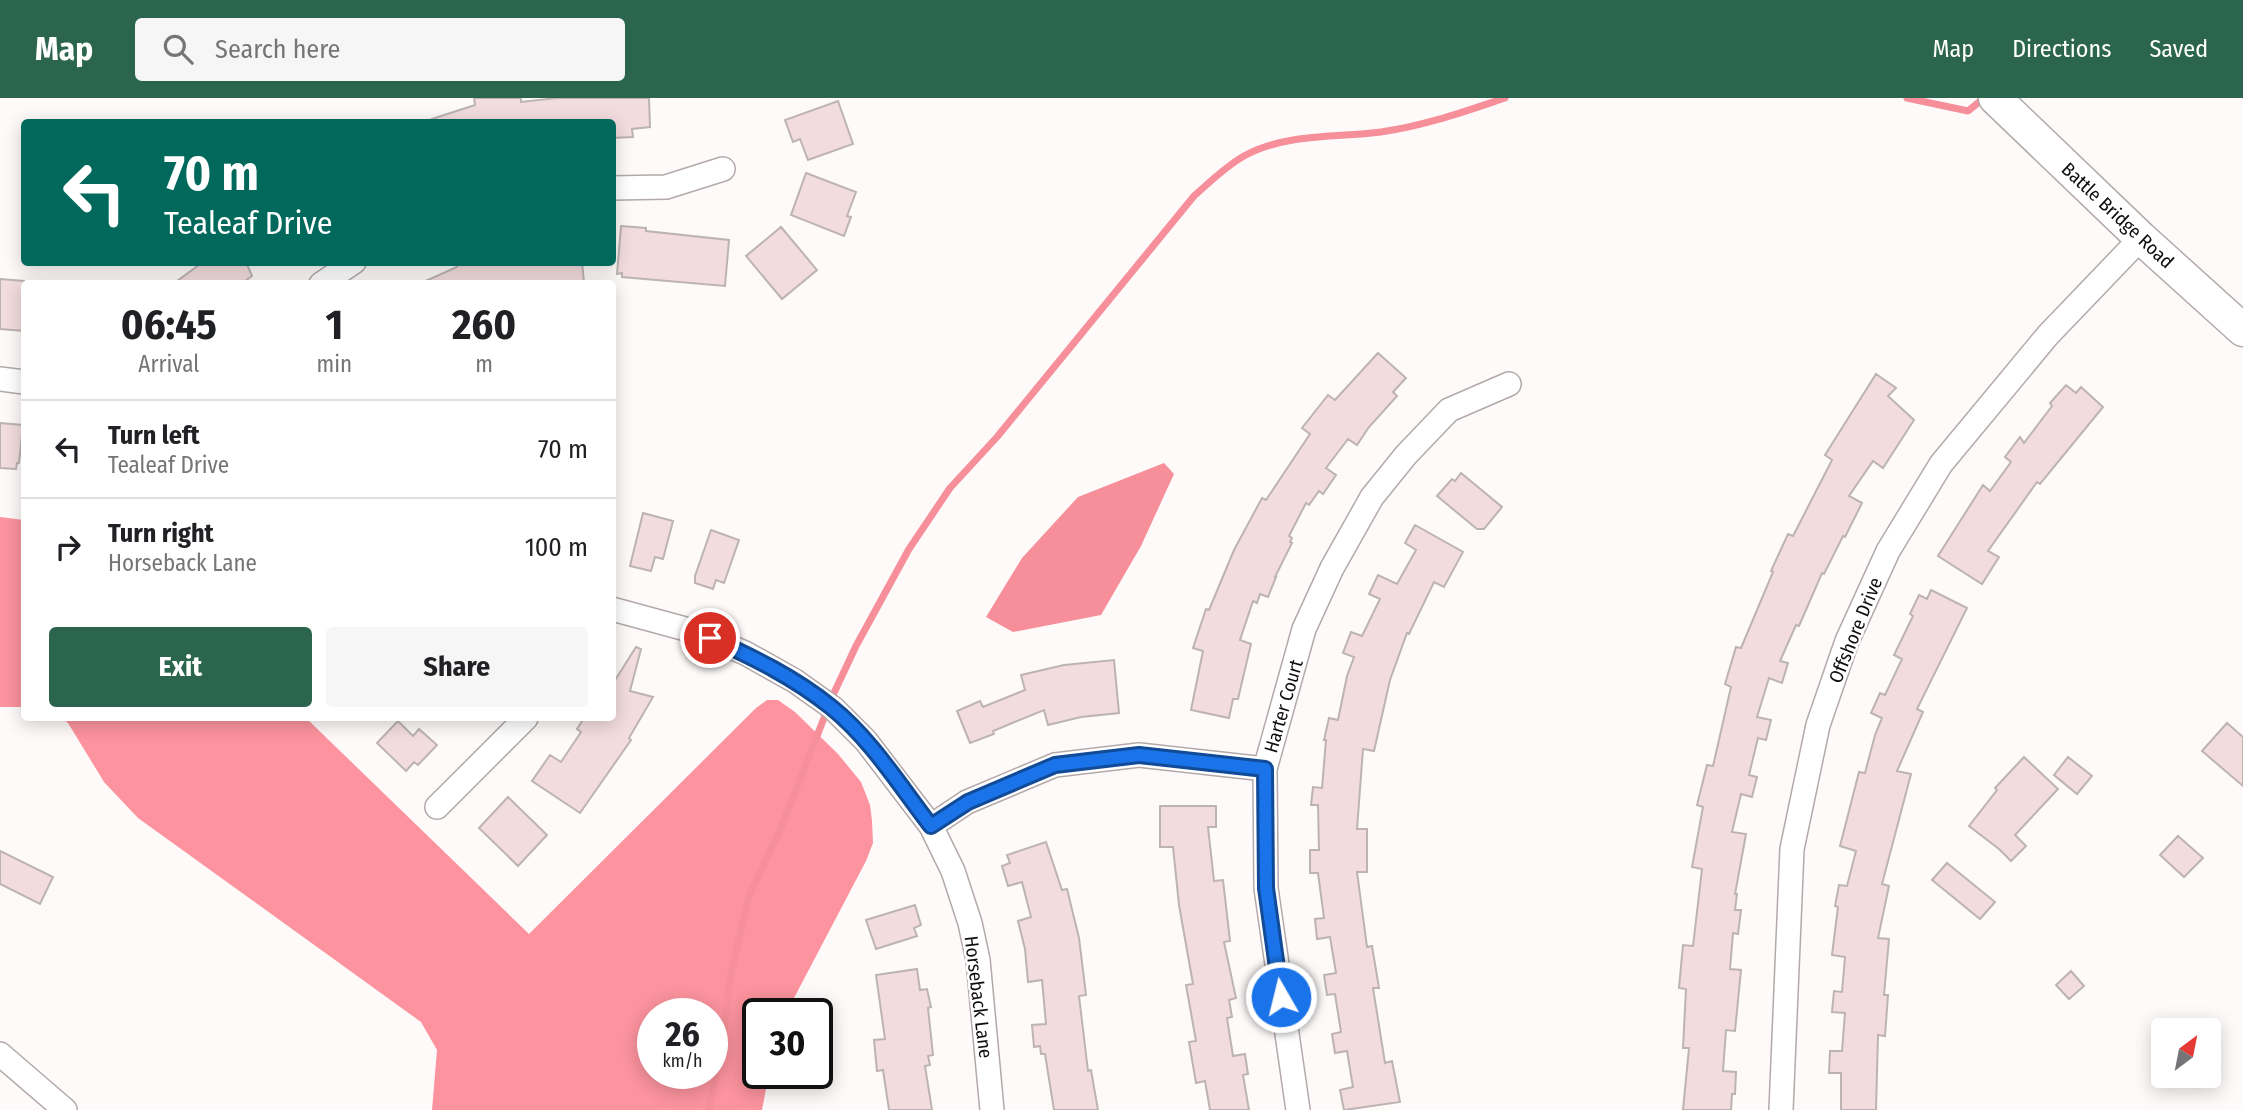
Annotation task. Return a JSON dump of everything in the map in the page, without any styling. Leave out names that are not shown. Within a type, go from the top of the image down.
[{"type":"street","name":"Battle Bridge Road","points":[[1995,98],[2243,330]]},
{"type":"street","points":[[616,188],[666,187],[723,169]]},
{"type":"street","name":"Offshore Drive","points":[[1780,1110],[1792,849],[1818,725],[1847,641],[1888,551],[1941,464],[2048,335],[2141,237]]},
{"type":"street","points":[[327,280],[348,266]]},
{"type":"street","points":[[0,379],[21,382]]},
{"type":"street","name":"Harter Court","points":[[1298,1110],[1266,888],[1265,769],[1304,629],[1332,568],[1372,498],[1406,455],[1449,410],[1509,384]]},
{"type":"street","name":"Horseback Lane","points":[[616,610],[693,631],[745,653],[795,681],[833,708],[866,741],[931,826],[953,872],[970,923],[978,960],[992,1110]]},
{"type":"street","points":[[437,807],[523,721]]},
{"type":"street","points":[[931,826],[968,802],[1055,765],[1139,755],[1265,769]]},
{"type":"street","points":[[0,1054],[65,1110]]},
{"type":"shaded area","points":[[1164,463],[1174,474],[1141,546],[1101,615],[1013,632],[986,617],[1022,558],[1078,497]]},
{"type":"shaded area","points":[[0,517],[21,520],[21,707],[0,707]]},
{"type":"shaded area","points":[[767,700],[778,700],[795,712],[838,754],[861,782],[870,805],[873,843],[794,998],[742,998],[742,1089],[766,1089],[762,1110],[432,1110],[437,1050],[421,1022],[138,818],[104,782],[66,721],[309,721],[529,934],[756,708]]},
{"type":"building","points":[[474,98],[521,98],[521,102],[557,98],[649,98],[650,127],[632,129],[633,137],[616,138],[616,119],[432,119],[475,105]]},
{"type":"building","points":[[838,101],[853,144],[808,160],[800,139],[793,142],[785,120]]},
{"type":"building","points":[[806,173],[856,192],[847,216],[851,217],[844,236],[791,215]]},
{"type":"building","points":[[621,226],[729,240],[725,286],[622,277],[622,273],[617,274]]},
{"type":"building","points":[[781,227],[817,270],[782,299],[746,256]]},
{"type":"building","points":[[198,266],[248,266],[252,276],[246,280],[178,280]]},
{"type":"building","points":[[582,266],[584,280],[428,280],[457,267]]},
{"type":"building","points":[[0,279],[21,281],[21,331],[0,329]]},
{"type":"building","points":[[1378,353],[1406,378],[1393,392],[1397,396],[1357,445],[1348,439],[1326,468],[1336,475],[1323,494],[1319,491],[1309,505],[1306,503],[1289,536],[1292,543],[1268,597],[1260,594],[1257,603],[1253,601],[1240,640],[1251,644],[1238,699],[1233,699],[1229,718],[1191,710],[1203,651],[1193,648],[1206,609],[1209,610],[1234,550],[1262,498],[1266,500],[1310,434],[1302,428],[1328,395],[1335,400]]},
{"type":"building","points":[[1876,374],[1896,388],[1888,396],[1914,420],[1883,468],[1873,461],[1849,496],[1862,503],[1824,574],[1822,573],[1780,661],[1788,663],[1782,683],[1769,678],[1757,717],[1771,720],[1766,740],[1758,738],[1749,775],[1757,777],[1752,797],[1741,794],[1732,832],[1746,834],[1735,894],[1735,910],[1741,910],[1738,934],[1733,933],[1730,969],[1741,970],[1735,1031],[1726,1030],[1723,1071],[1736,1072],[1735,1094],[1732,1094],[1731,1110],[1683,1110],[1689,1048],[1683,1048],[1686,989],[1679,988],[1683,945],[1693,946],[1702,869],[1692,867],[1703,807],[1697,805],[1707,765],[1713,766],[1731,687],[1725,684],[1736,647],[1741,648],[1788,534],[1793,536],[1832,460],[1825,455]]},
{"type":"building","points":[[2066,385],[2076,393],[2081,387],[2103,407],[2040,484],[2037,482],[1988,551],[1999,557],[1982,584],[1938,556],[1983,485],[1990,491],[2011,462],[2005,457],[2020,437],[2024,443],[2052,406],[2050,403]]},
{"type":"building","points":[[0,423],[21,425],[19,463],[16,469],[0,468]]},
{"type":"building","points":[[1461,473],[1502,507],[1484,529],[1477,529],[1437,496]]},
{"type":"building","points":[[643,513],[673,521],[663,559],[655,557],[651,571],[630,566]]},
{"type":"building","points":[[1415,525],[1463,552],[1444,587],[1434,582],[1409,634],[1407,633],[1390,680],[1374,751],[1363,749],[1357,829],[1367,829],[1367,872],[1357,872],[1367,947],[1372,946],[1379,988],[1373,988],[1385,1063],[1392,1061],[1400,1102],[1344,1110],[1340,1090],[1353,1087],[1347,1051],[1335,1053],[1332,1034],[1341,1032],[1335,994],[1327,995],[1324,975],[1336,973],[1330,937],[1317,939],[1315,919],[1324,918],[1318,873],[1310,873],[1310,850],[1319,850],[1318,805],[1311,805],[1313,787],[1322,788],[1324,740],[1329,718],[1338,720],[1347,676],[1354,657],[1343,653],[1351,632],[1362,636],[1380,599],[1369,594],[1378,575],[1397,584],[1416,550],[1405,543]]},
{"type":"building","points":[[711,530],[739,540],[724,583],[716,580],[713,589],[695,583]]},
{"type":"building","points":[[1931,590],[1967,608],[1917,709],[1923,712],[1897,771],[1911,774],[1882,884],[1889,886],[1878,938],[1889,939],[1884,995],[1888,995],[1885,1036],[1878,1035],[1876,1110],[1841,1110],[1841,1073],[1829,1073],[1830,1051],[1842,1051],[1845,1013],[1832,1012],[1834,991],[1842,992],[1845,957],[1832,955],[1839,885],[1847,886],[1856,851],[1840,846],[1859,772],[1865,773],[1882,718],[1871,713],[1880,693],[1885,695],[1902,659],[1894,655],[1913,616],[1910,614],[1919,595],[1927,599]]},
{"type":"building","points":[[636,647],[641,649],[630,691],[653,697],[629,738],[631,740],[580,813],[532,781],[550,755],[561,762],[581,732],[577,729],[582,721],[616,721],[616,679]]},
{"type":"building","points":[[1114,660],[1119,713],[1081,717],[1048,725],[1044,710],[970,743],[957,711],[980,701],[983,707],[1025,690],[1021,675],[1064,665]]},
{"type":"building","points":[[398,721],[413,736],[419,729],[437,745],[418,765],[414,762],[406,771],[377,743]]},
{"type":"building","points":[[2227,723],[2243,737],[2243,786],[2202,751]]},
{"type":"building","points":[[2024,757],[2058,789],[2015,835],[2026,846],[2011,861],[1969,826],[1997,790],[1995,788]]},
{"type":"building","points":[[2068,757],[2092,776],[2077,794],[2054,775]]},
{"type":"building","points":[[508,797],[547,835],[518,866],[479,828]]},
{"type":"building","points":[[1160,806],[1216,806],[1216,827],[1208,827],[1214,881],[1223,880],[1230,941],[1224,942],[1236,998],[1229,1000],[1232,1017],[1227,1018],[1233,1056],[1245,1054],[1248,1074],[1243,1075],[1249,1110],[1210,1110],[1205,1081],[1196,1083],[1189,1042],[1196,1041],[1186,985],[1193,984],[1179,905],[1173,847],[1160,847]]},
{"type":"building","points":[[2178,836],[2203,858],[2184,877],[2160,855]]},
{"type":"building","points":[[1046,842],[1062,890],[1067,889],[1079,938],[1086,995],[1079,996],[1088,1071],[1091,1070],[1098,1110],[1054,1110],[1045,1054],[1041,1054],[1040,1046],[1034,1047],[1032,1025],[1046,1024],[1042,980],[1028,982],[1025,949],[1018,921],[1031,917],[1022,882],[1008,886],[1002,866],[1010,863],[1007,855]]},
{"type":"building","points":[[0,851],[53,877],[40,904],[0,884]]},
{"type":"building","points":[[1947,863],[1995,902],[1980,919],[1932,880]]},
{"type":"building","points":[[915,905],[921,925],[914,928],[917,936],[876,949],[866,920]]},
{"type":"building","points":[[917,969],[920,990],[927,989],[931,1007],[928,1008],[933,1055],[928,1056],[930,1065],[925,1066],[932,1110],[889,1110],[883,1070],[877,1071],[874,1040],[885,1039],[876,975]]},
{"type":"building","points":[[2071,971],[2084,986],[2069,999],[2056,985]]},
{"type":"waterway","points":[[709,1110],[724,1030],[730,978],[749,896],[781,828],[833,695],[856,646],[909,549],[950,488],[997,437],[1194,196],[1231,164],[1277,143],[1413,126],[1505,98]]},
{"type":"waterway","points":[[1907,98],[1968,111],[1984,98]]},
{"type":"route","points":[[710,638],[745,653],[795,681],[833,708],[866,741],[931,826],[968,802],[1055,765],[1139,755],[1265,769],[1266,888],[1281,997]]}]
